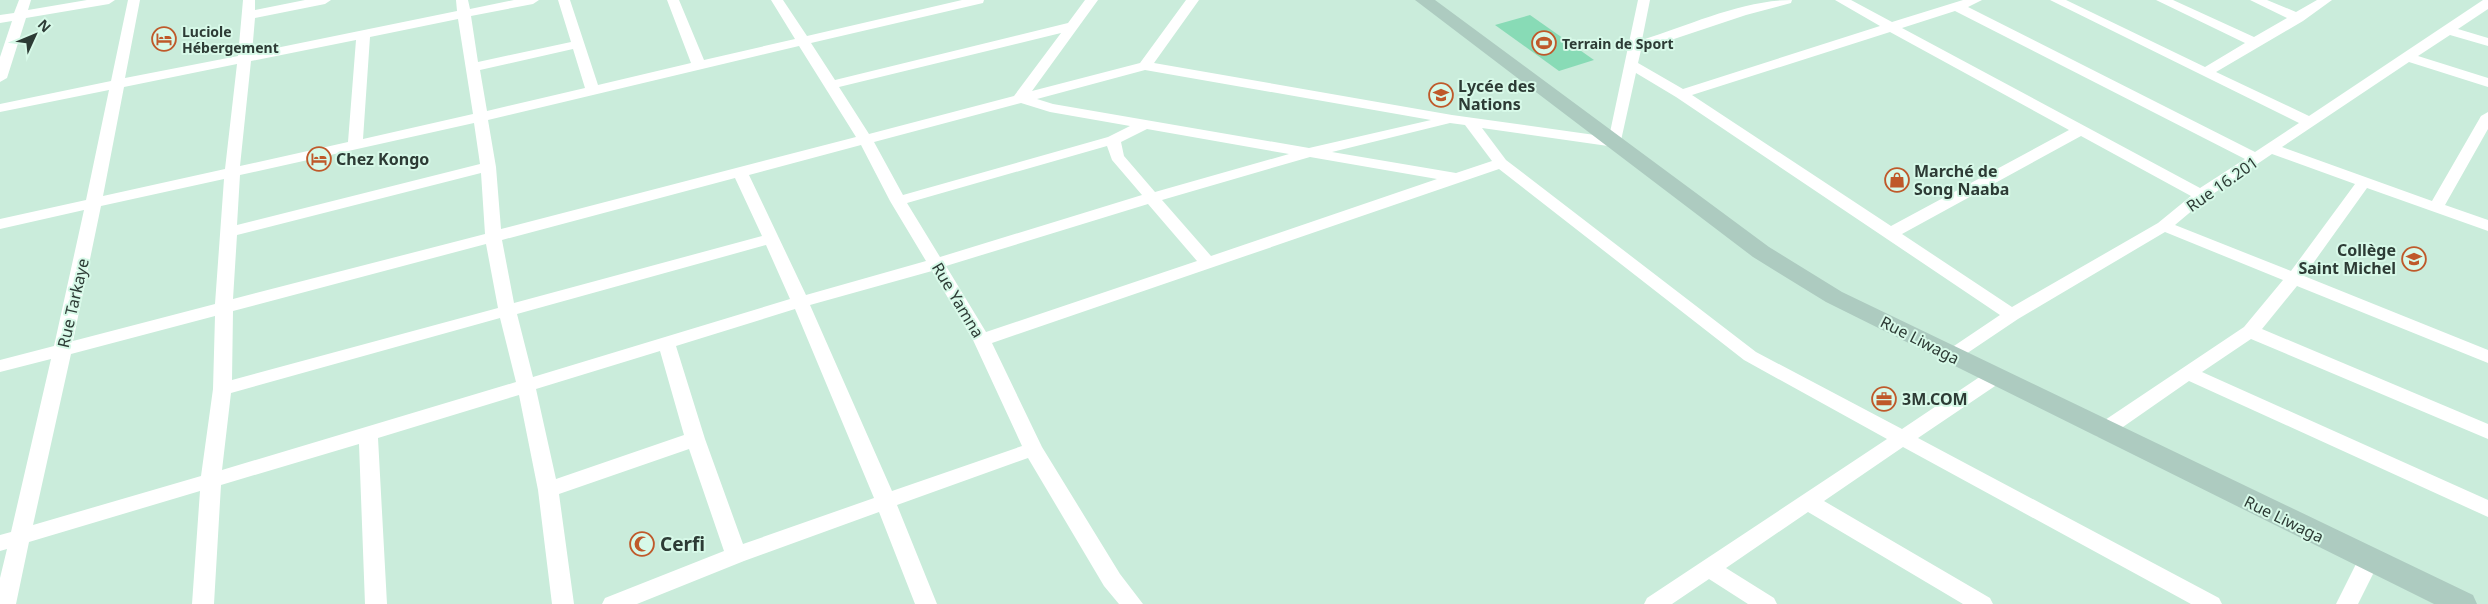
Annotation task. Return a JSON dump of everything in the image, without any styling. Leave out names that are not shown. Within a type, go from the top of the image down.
[{"type":"main road","name":"Rue Liwaga","points":[[1424,0],[1795,275],[1951,356],[2103,431],[2462,604]]},
{"type":"street","points":[[0,78],[3,62],[25,0]]},
{"type":"street","points":[[0,19],[109,0]]},
{"type":"street","name":"Rue Tarkaye","points":[[5,604],[63,350],[134,0]]},
{"type":"street","points":[[203,604],[211,480],[222,389],[224,308],[232,172],[249,7],[325,0]]},
{"type":"street","points":[[0,108],[363,36],[464,7],[533,0]]},
{"type":"street","points":[[564,0],[593,90]]},
{"type":"street","points":[[673,0],[698,66]]},
{"type":"street","name":"Rue Yamna","points":[[780,0],[865,139],[898,201],[982,340],[1033,449],[1112,580],[1132,604]]},
{"type":"street","points":[[0,224],[481,117],[978,0]]},
{"type":"street","points":[[1020,98],[1092,0]]},
{"type":"street","points":[[1145,66],[1193,0]]},
{"type":"street","points":[[0,366],[1145,66],[1470,122],[1614,142],[1636,47],[1644,0]]},
{"type":"street","points":[[1636,47],[1741,6],[1786,0]]},
{"type":"street","points":[[1841,0],[2202,195]]},
{"type":"street","points":[[1681,94],[1976,0]]},
{"type":"street","points":[[2056,0],[2311,122]]},
{"type":"street","points":[[2162,0],[2256,43]]},
{"type":"street","points":[[2256,0],[2298,18]]},
{"type":"street","points":[[2206,72],[2326,0]]},
{"type":"street","points":[[2465,0],[2486,6]]},
{"type":"street","points":[[1956,6],[2257,159]]},
{"type":"street","name":"Rue 16.201","points":[[1951,356],[2012,315],[2164,226],[2202,195],[2486,6]]},
{"type":"street","points":[[464,7],[488,167],[493,237],[507,311],[526,384],[548,490],[563,604]]},
{"type":"street","points":[[832,85],[1074,26]]},
{"type":"street","points":[[2448,30],[2488,42]]},
{"type":"street","points":[[354,145],[363,36]]},
{"type":"street","points":[[473,68],[578,44]]},
{"type":"street","points":[[2408,57],[2488,83]]},
{"type":"street","points":[[1632,64],[1681,94],[2012,315]]},
{"type":"street","points":[[1020,98],[1050,108],[1456,178]]},
{"type":"street","points":[[2436,207],[2488,116]]},
{"type":"street","points":[[0,542],[368,434],[526,384],[800,302],[936,264],[1150,198],[1308,153],[1452,119]]},
{"type":"street","points":[[1470,122],[1501,162],[1750,356],[1901,439],[2211,604]]},
{"type":"street","points":[[898,201],[1113,140],[1146,124]]},
{"type":"street","points":[[1889,234],[2080,130]]},
{"type":"street","points":[[1113,140],[1117,157],[1208,264]]},
{"type":"street","points":[[2272,149],[2488,226]]},
{"type":"street","points":[[982,340],[1501,162]]},
{"type":"street","points":[[229,232],[488,167]]},
{"type":"street","points":[[740,172],[772,238],[888,503],[925,604]]},
{"type":"street","points":[[2103,431],[2250,331],[2292,280],[2364,182]]},
{"type":"street","points":[[2164,226],[2292,280],[2488,357]]},
{"type":"street","points":[[222,389],[772,238]]},
{"type":"street","points":[[2250,331],[2488,432]]},
{"type":"street","points":[[666,342],[695,439],[736,556]]},
{"type":"street","points":[[2186,373],[2488,509]]},
{"type":"street","points":[[1655,604],[1708,566],[1808,502],[1994,377]]},
{"type":"street","points":[[368,434],[376,604]]},
{"type":"street","points":[[548,490],[695,439]]},
{"type":"street","points":[[613,604],[736,556],[888,503],[1033,449]]},
{"type":"street","points":[[1808,502],[1982,604]]},
{"type":"street","points":[[2347,604],[2369,560]]},
{"type":"street","points":[[1708,566],[1766,604]]},
{"type":"green space","name":"Terrain de Sport","points":[[1530,15],[1594,60],[1559,71],[1495,25]]},
{"type":"place","name":"Luciole Hébergement","points":[[164,39]]},
{"type":"place","name":"Terrain de Sport","points":[[1544,43]]},
{"type":"place","name":"Lycée des Nations","points":[[1441,95]]},
{"type":"place","name":"Chez Kongo","points":[[319,159]]},
{"type":"place","name":"Marché de Song Naaba","points":[[1897,180]]},
{"type":"place","name":"Collège Saint Michel","points":[[2414,259]]},
{"type":"place","name":"3M.COM","points":[[1884,399]]},
{"type":"place","name":"Cerfi","points":[[642,544]]}]
